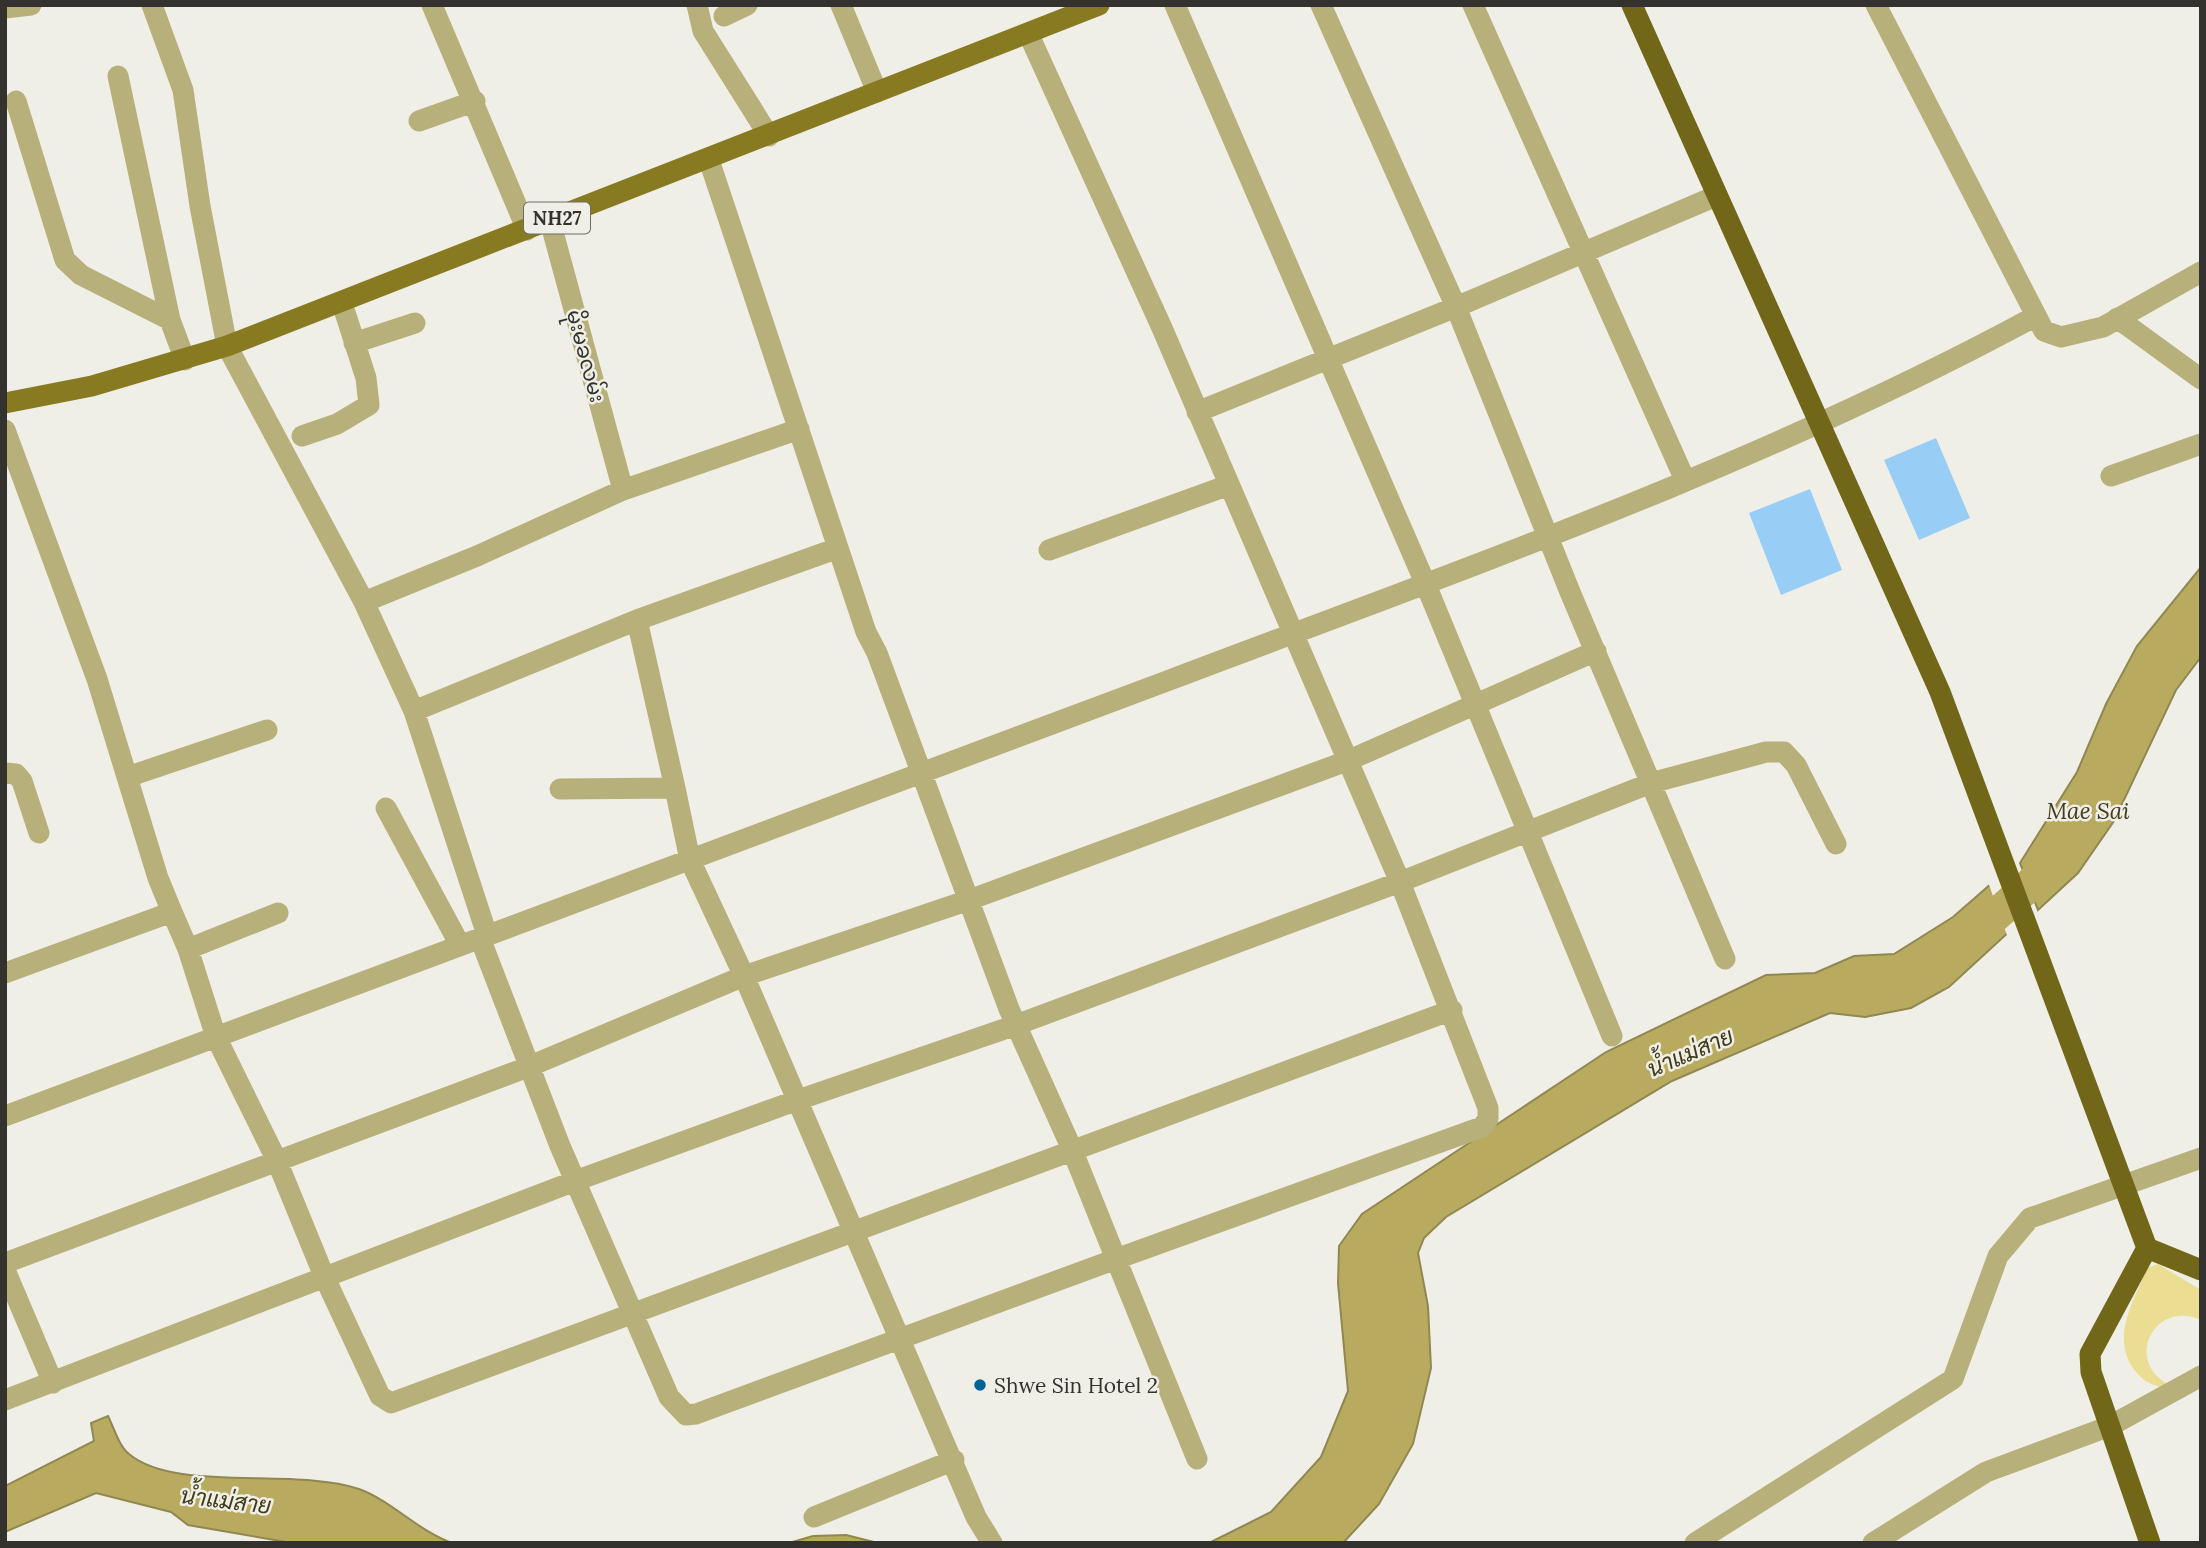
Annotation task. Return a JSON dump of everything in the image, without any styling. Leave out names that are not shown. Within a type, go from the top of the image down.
[{"type":"highway","points":[[1632,5],[1940,692],[2147,1248],[2201,1270]]},
{"type":"highway","points":[[2147,1248],[2090,1354],[2091,1372],[2151,1543]]},
{"type":"main road","name":"NH27","points":[[5,403],[92,386],[227,346],[1029,35],[1099,5]]},
{"type":"street","points":[[5,8],[31,5]]},
{"type":"street","points":[[152,5],[183,90],[200,206],[227,346],[365,602],[414,711],[476,939],[575,1181],[669,1397],[686,1415],[696,1414],[901,1341],[1116,1259],[1482,1127],[1488,1119],[1488,1108],[1452,1010],[1400,882],[1294,633],[1029,35]]},
{"type":"street","points":[[432,5],[475,101],[527,230]]},
{"type":"street","points":[[697,5],[703,31],[769,136]]},
{"type":"street","points":[[723,16],[747,5]]},
{"type":"street","points":[[841,5],[877,92]]},
{"type":"street","points":[[1175,5],[1426,585],[1526,834],[1612,1035]]},
{"type":"street","points":[[1321,5],[1456,307],[1725,959]]},
{"type":"street","points":[[1474,5],[1685,480]]},
{"type":"street","points":[[1876,5],[2044,331],[2061,337],[2103,327],[2201,272]]},
{"type":"street","points":[[118,76],[170,320],[185,360]]},
{"type":"street","points":[[16,101],[65,260],[81,275],[170,320]]},
{"type":"street","points":[[419,121],[475,101]]},
{"type":"street","points":[[709,160],[866,632],[877,653],[1016,1026],[1071,1147],[1197,1459]]},
{"type":"street","points":[[1197,412],[1456,307],[1716,195]]},
{"type":"street","name":"မိုးမခလမ်း","points":[[550,221],[623,490]]},
{"type":"street","points":[[302,436],[337,424],[369,405],[366,378],[342,303]]},
{"type":"street","points":[[5,1116],[1550,537],[1819,423],[1966,354],[2036,316]]},
{"type":"street","points":[[2117,318],[2201,379]]},
{"type":"street","points":[[354,343],[415,323]]},
{"type":"street","points":[[365,602],[477,556],[623,490],[799,429]]},
{"type":"street","points":[[5,430],[97,679],[127,777],[216,1037],[277,1161],[324,1276],[380,1396],[391,1402],[852,1232],[1071,1147],[1452,1010]]},
{"type":"street","points":[[2111,476],[2201,444]]},
{"type":"street","points":[[1049,550],[1229,485]]},
{"type":"street","points":[[414,711],[637,620],[838,548]]},
{"type":"street","points":[[637,620],[690,860],[744,976],[795,1101],[954,1460],[976,1517],[992,1543]]},
{"type":"street","points":[[5,1263],[528,1067],[744,976],[970,900],[1348,761],[1475,707],[1596,651]]},
{"type":"street","points":[[127,777],[267,730]]},
{"type":"street","points":[[5,1400],[575,1181],[795,1101],[1016,1026],[1526,834],[1651,783],[1766,752],[1784,752],[1796,765],[1836,844]]},
{"type":"street","points":[[5,773],[16,774],[22,781],[39,833]]},
{"type":"street","points":[[560,789],[675,788]]},
{"type":"street","points":[[386,808],[476,939]]},
{"type":"street","points":[[5,973],[172,912]]},
{"type":"street","points":[[188,949],[278,913]]},
{"type":"street","points":[[1695,1543],[1953,1379],[1998,1256],[2030,1218],[2201,1158]]},
{"type":"street","points":[[5,1269],[53,1383]]},
{"type":"street","points":[[1873,1543],[1986,1472],[2110,1426],[2201,1376]]},
{"type":"street","points":[[814,1517],[954,1460]]},
{"type":"shaded area","points":[[2158,1264],[2201,1290],[2201,1320],[2184,1316],[2169,1318],[2157,1326],[2149,1338],[2149,1365],[2159,1377],[2175,1387],[2158,1386],[2144,1380],[2128,1359],[2124,1346],[2126,1320],[2136,1294],[2147,1268]]},
{"type":"water","name":"Mae Sai","points":[[2201,567],[2201,657],[2176,690],[2114,821],[2078,873],[2038,910],[2020,863],[2077,772],[2106,704],[2137,646]]},
{"type":"water","points":[[1992,883],[2011,930],[1949,987],[1911,1008],[1865,1017],[1830,1013],[1672,1081],[1446,1217],[1424,1238],[1418,1253],[1428,1306],[1431,1368],[1413,1444],[1379,1504],[1343,1543],[1209,1543],[1271,1512],[1321,1457],[1348,1391],[1338,1283],[1339,1246],[1362,1214],[1606,1052],[1766,975],[1815,973],[1854,956],[1894,954],[1953,917]]},
{"type":"water","points":[[108,1416],[125,1451],[150,1466],[175,1473],[303,1480],[359,1489],[452,1543],[292,1543],[188,1525],[171,1512],[96,1493],[5,1532],[5,1486],[94,1441],[91,1423]]},
{"type":"water","points":[[846,1535],[878,1543],[789,1543],[813,1536]]},
{"type":"pier","points":[[1992,879],[1996,881],[2014,930],[2008,938],[1988,882]]},
{"type":"building","points":[[1936,438],[1970,518],[1919,540],[1884,460]]},
{"type":"building","points":[[1810,489],[1842,570],[1781,595],[1749,513]]},
{"type":"waterway","name":"น้ำแม่สาย","points":[[1969,939],[2034,881],[2056,851]]},
{"type":"place","name":"Shwe Sin Hotel 2","points":[[980,1385]]}]
